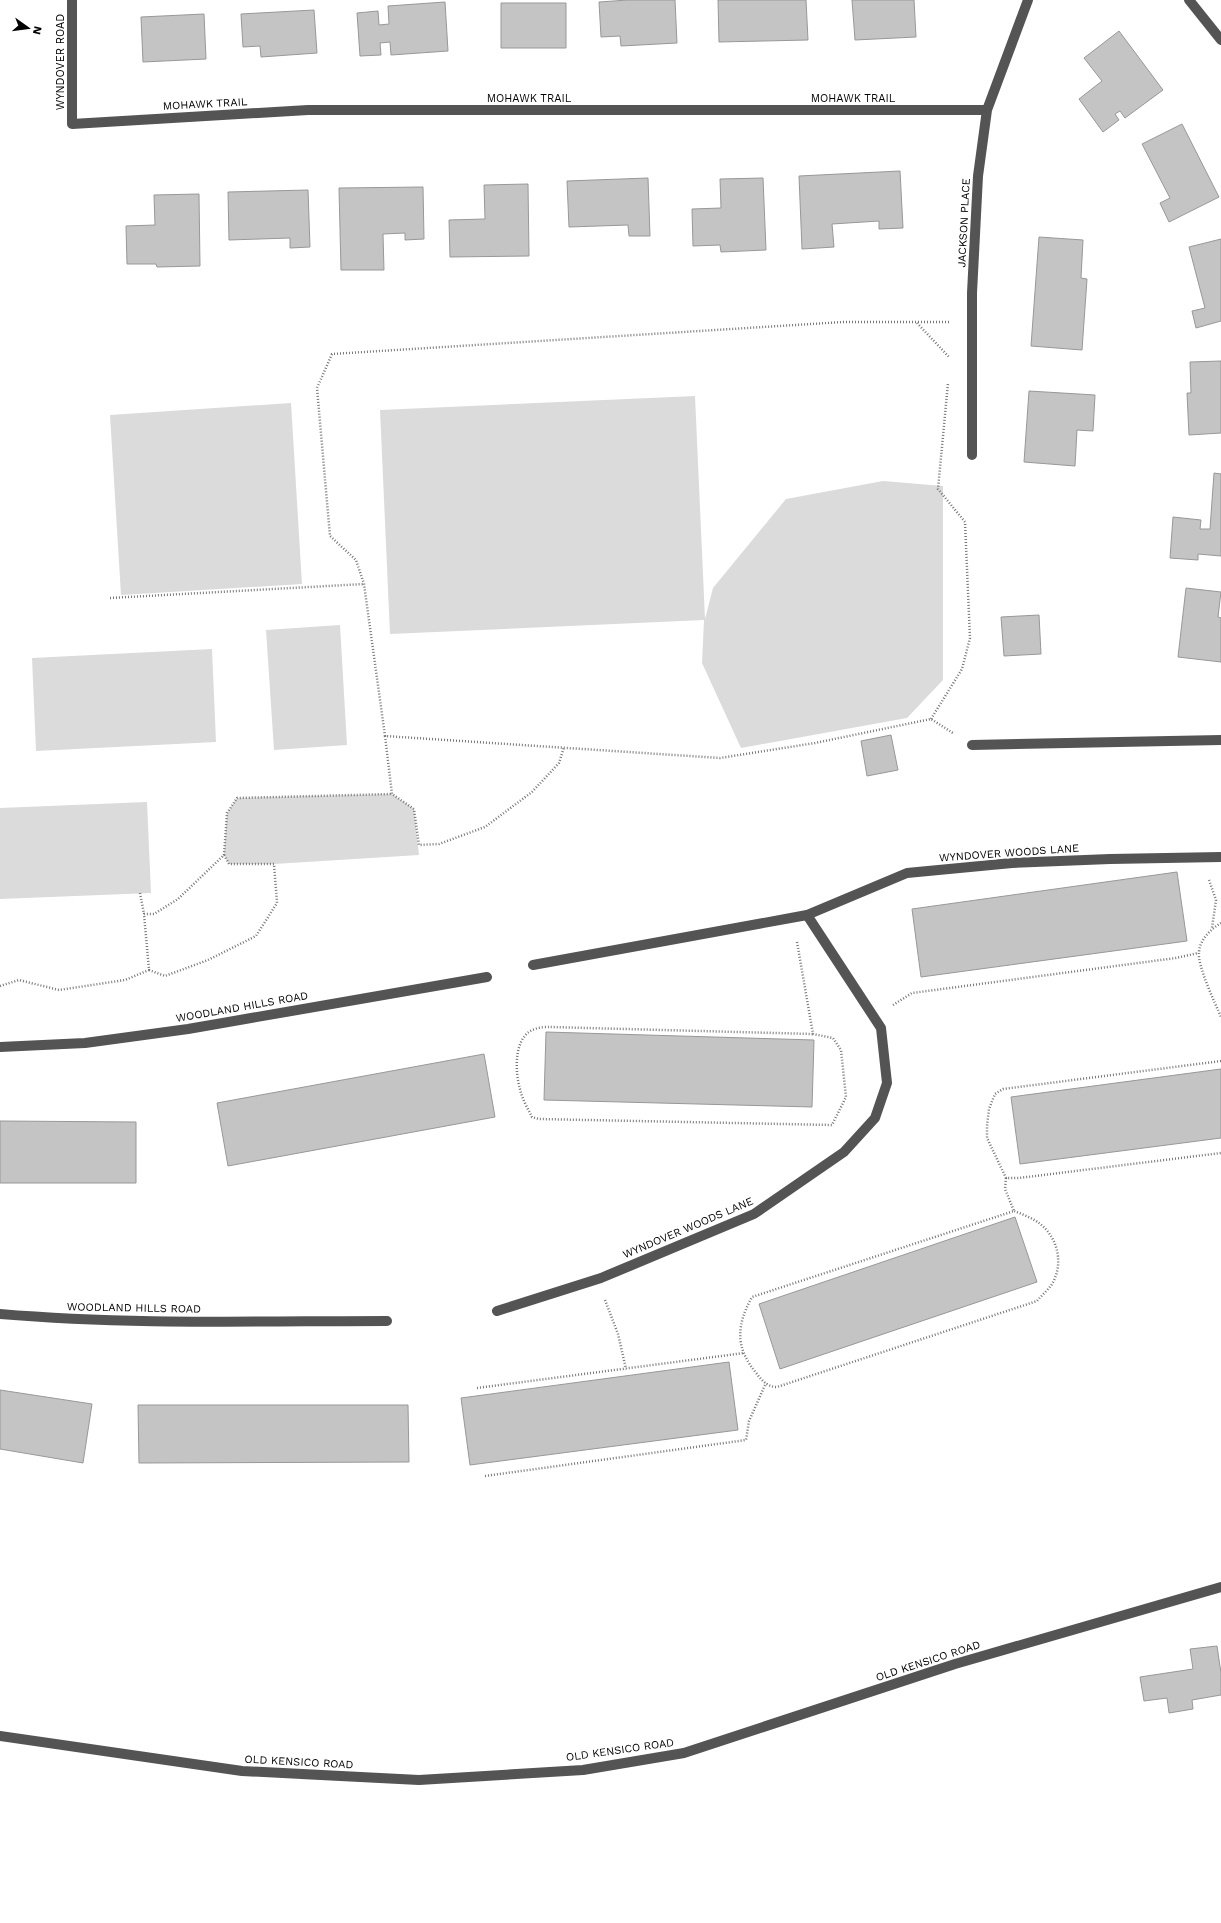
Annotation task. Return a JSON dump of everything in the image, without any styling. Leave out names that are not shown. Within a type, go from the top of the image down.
[{"type":"street","name":"WYNDOVER ROAD","points":[[72,0],[72,124]]},
{"type":"street","name":"JACKSON PLACE","points":[[972,455],[972,293],[978,176],[987,110],[1028,0]]},
{"type":"street","points":[[1189,0],[1221,40]]},
{"type":"street","name":"MOHAWK TRAIL","points":[[72,124],[308,110],[987,110]]},
{"type":"street","points":[[972,745],[1221,740]]},
{"type":"street","name":"WYNDOVER WOODS LANE","points":[[533,965],[806,915],[906,873],[1012,863],[1110,859],[1221,858]]},
{"type":"street","name":"WYNDOVER WOODS LANE","points":[[497,1311],[596,1279],[754,1214],[844,1152],[876,1118],[887,1083],[881,1028],[806,915]]},
{"type":"street","name":"WOODLAND HILLS ROAD","points":[[0,1047],[86,1043],[188,1028],[487,977]]},
{"type":"street","name":"WOODLAND HILLS ROAD","points":[[0,1314],[64,1319],[158,1322],[387,1322]]},
{"type":"street","name":"OLD KENSICO ROAD","points":[[0,1736],[242,1772],[418,1780],[583,1770],[684,1753],[955,1664],[1221,1587]]},
{"type":"path","points":[[392,794],[364,584],[356,560],[330,536],[316,388],[332,354],[843,322],[953,322]]},
{"type":"path","points":[[917,322],[950,358],[950,351]]},
{"type":"path","points":[[931,719],[962,669],[970,638],[965,522],[938,489],[948,381]]},
{"type":"path","points":[[110,598],[364,584]]},
{"type":"path","points":[[385,736],[720,758],[815,742],[931,719],[972,745]]},
{"type":"path","points":[[0,986],[19,980],[59,990],[126,980],[149,970],[165,976],[208,960],[256,936],[277,903],[274,864],[229,864],[224,855],[227,813],[237,798],[392,794],[414,810],[419,845],[439,844],[485,827],[532,792],[559,763],[564,747]]},
{"type":"path","points":[[144,914],[154,914],[178,899],[224,855]]},
{"type":"path","points":[[1212,928],[1216,900],[1212,884],[1206,875],[1214,876]]},
{"type":"path","points":[[140,893],[144,914],[149,970]]},
{"type":"path","points":[[792,918],[813,1034]]},
{"type":"path","points":[[1221,923],[1212,928],[1202,942],[1198,952],[1210,992],[1221,1017]]},
{"type":"path","points":[[874,1018],[912,993],[1176,958],[1198,952]]},
{"type":"path","points":[[550,1027],[813,1034],[833,1038],[841,1050],[846,1097],[832,1125],[539,1119],[532,1118],[520,1089],[517,1062],[518,1047],[524,1037],[534,1029],[550,1027]]},
{"type":"path","points":[[1014,1211],[1005,1189],[1006,1178],[987,1138],[989,1109],[995,1094],[1003,1089],[1221,1061]]},
{"type":"path","points":[[1006,1178],[1019,1178],[1221,1153]]},
{"type":"path","points":[[1014,1211],[1040,1223],[1053,1238],[1057,1248],[1059,1262],[1057,1272],[1051,1284],[1037,1300],[777,1387],[771,1387],[748,1365],[741,1347],[740,1330],[743,1314],[752,1297],[1014,1211]]},
{"type":"path","points":[[596,1279],[618,1334],[626,1369]]},
{"type":"path","points":[[477,1388],[744,1353]]},
{"type":"path","points":[[485,1476],[746,1440],[749,1420],[766,1383]]},
{"type":"shaded area","points":[[695,396],[705,619],[713,588],[786,499],[883,481],[943,486],[943,680],[907,718],[741,748],[702,663],[704,620],[390,634],[380,410]]},
{"type":"shaded area","points":[[291,403],[302,584],[121,595],[110,415]]},
{"type":"shaded area","points":[[340,625],[347,745],[274,750],[266,630]]},
{"type":"shaded area","points":[[212,649],[216,742],[36,751],[32,658]]},
{"type":"shaded area","points":[[392,794],[414,809],[419,855],[274,864],[229,864],[224,855],[227,813],[237,798]]},
{"type":"shaded area","points":[[147,802],[151,893],[0,899],[0,808]]},
{"type":"building","points":[[628,0],[675,0],[677,43],[621,46],[620,36],[601,37],[599,2]]},
{"type":"building","points":[[718,0],[806,0],[808,40],[719,42]]},
{"type":"building","points":[[852,0],[914,0],[916,37],[855,40]]},
{"type":"building","points":[[445,2],[448,51],[391,55],[390,42],[380,43],[381,55],[360,56],[357,13],[378,11],[379,25],[389,24],[388,6]]},
{"type":"building","points":[[501,3],[566,3],[566,48],[501,48]]},
{"type":"building","points":[[314,10],[317,53],[261,57],[260,46],[243,47],[241,14]]},
{"type":"building","points":[[204,14],[206,59],[143,62],[141,17]]},
{"type":"building","points":[[1119,31],[1163,90],[1125,118],[1120,111],[1115,114],[1119,120],[1103,132],[1079,99],[1102,81],[1084,58]]},
{"type":"building","points":[[1182,124],[1219,197],[1169,222],[1160,203],[1170,198],[1142,144]]},
{"type":"building","points":[[900,171],[903,228],[879,229],[879,221],[832,224],[834,247],[802,249],[799,176]]},
{"type":"building","points":[[648,178],[650,236],[629,236],[628,225],[569,227],[567,181]]},
{"type":"building","points":[[763,178],[766,250],[721,252],[720,245],[693,246],[692,209],[721,208],[720,179]]},
{"type":"building","points":[[528,184],[529,256],[450,257],[449,220],[485,219],[484,185]]},
{"type":"building","points":[[423,187],[424,239],[405,240],[405,233],[383,234],[384,270],[341,270],[339,188]]},
{"type":"building","points":[[308,190],[310,247],[290,248],[290,238],[229,240],[228,192]]},
{"type":"building","points":[[199,194],[200,266],[157,267],[156,264],[127,264],[126,226],[155,225],[154,195]]},
{"type":"building","points":[[1039,237],[1083,240],[1081,278],[1087,279],[1082,350],[1031,346]]},
{"type":"building","points":[[1221,239],[1221,321],[1196,328],[1192,311],[1205,308],[1189,247]]},
{"type":"building","points":[[1221,361],[1221,433],[1189,435],[1187,393],[1191,393],[1190,362]]},
{"type":"building","points":[[1029,391],[1095,395],[1093,431],[1077,430],[1075,466],[1024,462]]},
{"type":"building","points":[[1214,473],[1221,474],[1221,556],[1198,554],[1198,560],[1170,558],[1173,517],[1201,520],[1200,529],[1210,529]]},
{"type":"building","points":[[1186,588],[1221,592],[1218,617],[1221,618],[1221,662],[1178,657]]},
{"type":"building","points":[[1039,615],[1041,654],[1004,656],[1001,617]]},
{"type":"building","points":[[891,735],[898,770],[867,776],[861,741]]},
{"type":"building","points":[[1177,872],[1187,941],[921,977],[912,909]]},
{"type":"building","points":[[546,1032],[814,1040],[812,1107],[544,1100]]},
{"type":"building","points":[[484,1054],[495,1117],[228,1166],[217,1103]]},
{"type":"building","points":[[1221,1069],[1221,1138],[1020,1164],[1011,1097]]},
{"type":"building","points":[[0,1121],[136,1122],[136,1183],[0,1183]]},
{"type":"building","points":[[1015,1217],[1037,1282],[780,1369],[759,1304]]},
{"type":"building","points":[[729,1362],[738,1430],[470,1465],[461,1398]]},
{"type":"building","points":[[0,1390],[92,1404],[83,1463],[0,1449]]},
{"type":"building","points":[[138,1405],[408,1405],[409,1462],[139,1463]]},
{"type":"building","points":[[1217,1646],[1221,1673],[1221,1695],[1192,1700],[1193,1709],[1169,1713],[1167,1698],[1144,1701],[1140,1677],[1193,1669],[1190,1649]]}]
